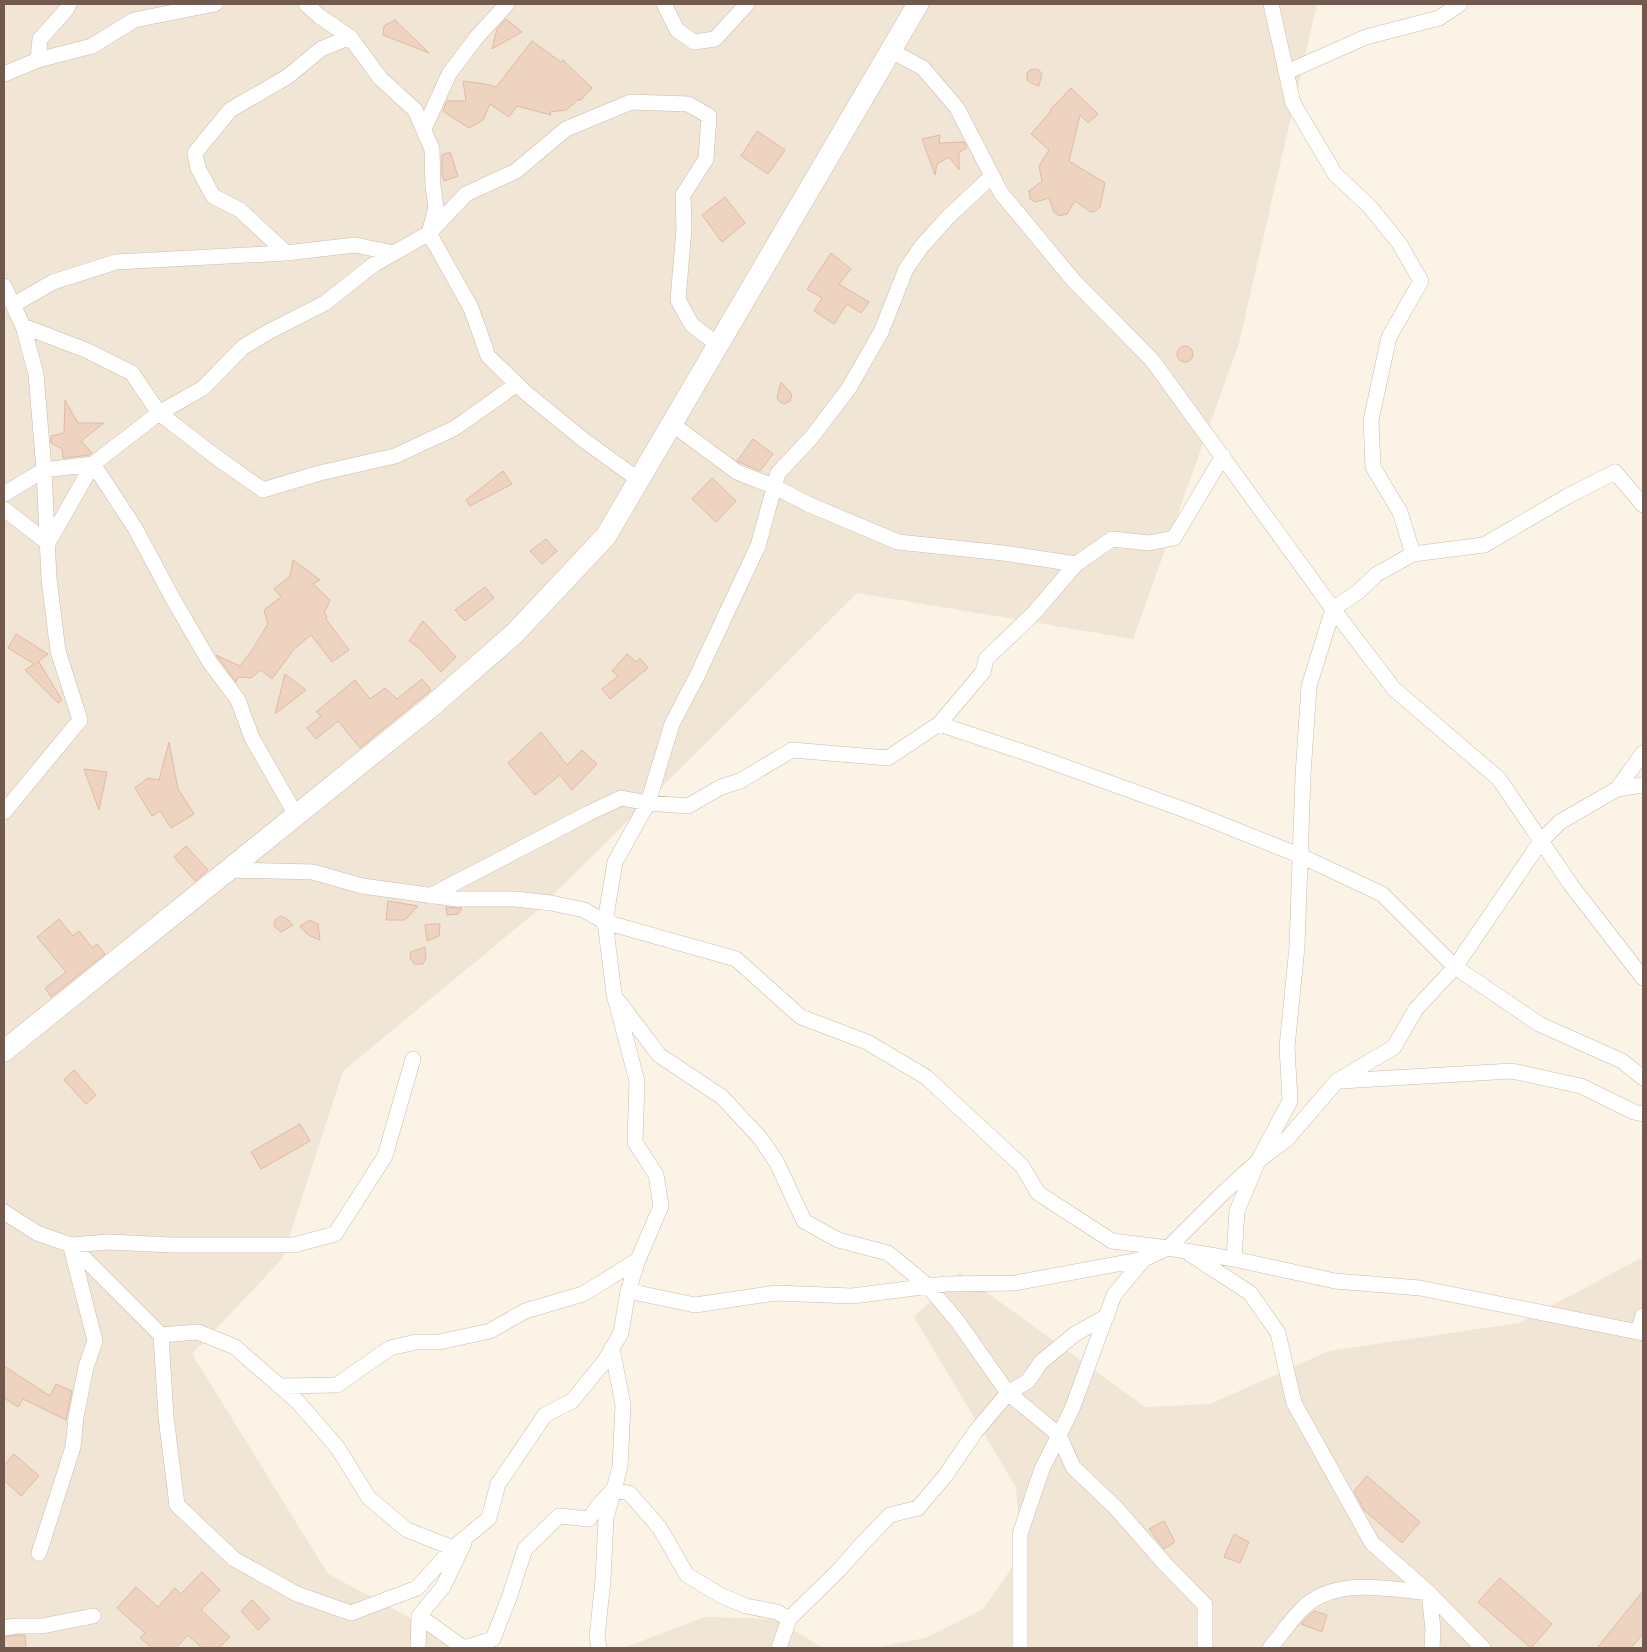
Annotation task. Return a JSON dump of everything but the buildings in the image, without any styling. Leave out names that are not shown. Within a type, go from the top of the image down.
[{"type":"main road","points":[[4,1050],[433,705],[514,634],[606,536],[918,4]]},
{"type":"street","points":[[38,60],[40,39],[66,10],[69,4]]},
{"type":"street","points":[[4,74],[38,60],[92,46],[134,20],[215,4]]},
{"type":"street","points":[[306,4],[319,16],[350,37],[380,78],[415,110],[432,149],[433,186],[436,208],[429,233],[471,308],[488,356],[517,384],[585,441],[639,480]]},
{"type":"street","points":[[424,129],[449,74],[476,38],[507,4]]},
{"type":"street","points":[[664,4],[676,30],[694,42],[715,39],[747,4]]},
{"type":"street","points":[[1271,4],[1293,103],[1335,174],[1370,207],[1400,243],[1421,281],[1389,337],[1371,420],[1373,467],[1400,512],[1413,554]]},
{"type":"street","points":[[1287,72],[1366,37],[1438,18],[1460,4]]},
{"type":"street","points":[[286,253],[240,210],[213,196],[198,168],[195,153],[230,110],[287,77],[321,49],[350,37]]},
{"type":"street","points":[[890,50],[923,68],[957,108],[1001,193],[1074,281],[1152,360],[1333,609],[1394,688],[1499,779],[1571,885],[1643,978]]},
{"type":"street","points":[[48,542],[93,464],[159,413],[203,388],[243,347],[325,302],[373,265],[429,233],[466,194],[516,171],[566,129],[631,102],[688,104],[708,116],[706,159],[683,195],[684,229],[678,300],[692,325],[718,345]]},
{"type":"street","points":[[4,1212],[37,1232],[71,1245],[161,1335],[166,1417],[177,1505],[234,1559],[297,1594],[351,1613],[417,1588],[454,1548],[488,1518],[498,1484],[545,1415],[572,1401],[604,1362],[621,1333],[628,1291],[638,1260],[661,1206],[656,1175],[635,1142],[637,1081],[614,994],[605,922],[615,862],[648,803],[672,724],[697,676],[758,546],[778,473],[811,438],[849,388],[881,332],[906,269],[922,246],[948,217],[992,176]]},
{"type":"street","points":[[13,305],[53,282],[116,262],[286,253],[355,245],[394,253]]},
{"type":"street","points":[[4,286],[23,326],[36,374],[44,470],[49,579],[58,651],[80,720],[4,812]]},
{"type":"street","points":[[23,326],[88,351],[132,373],[159,413],[263,490],[320,473],[395,456],[455,428],[517,384]]},
{"type":"street","points":[[672,424],[737,472],[898,542],[1003,553],[1076,564]]},
{"type":"street","points":[[430,896],[621,798],[648,803],[688,806],[721,787],[740,781],[792,750],[888,758],[939,724],[983,672],[986,659],[1034,614],[1076,564],[1112,539],[1148,544],[1174,538],[1223,456]]},
{"type":"street","points":[[4,494],[44,470],[93,464]]},
{"type":"street","points":[[93,464],[135,528],[209,661],[238,700],[252,738],[296,815]]},
{"type":"street","points":[[1234,1259],[1237,1210],[1258,1161],[1290,1101],[1287,1047],[1297,947],[1303,775],[1309,686],[1333,609],[1358,592],[1377,574],[1413,554],[1484,545],[1568,496],[1614,472],[1643,505]]},
{"type":"street","points":[[4,509],[48,542]]},
{"type":"street","points":[[939,724],[1036,756],[1196,814],[1301,856],[1382,894],[1455,966],[1539,1024],[1622,1061],[1643,1078]]},
{"type":"street","points":[[1617,789],[1643,753]]},
{"type":"street","points":[[628,1291],[695,1305],[776,1293],[852,1296],[946,1284],[1014,1283],[1144,1259],[1168,1248],[1258,1161],[1287,1139],[1337,1081],[1394,1047],[1416,1009],[1455,966],[1541,841],[1560,822],[1617,789],[1643,785]]},
{"type":"street","points":[[228,870],[313,872],[362,886],[430,896],[457,899],[515,899],[551,903],[584,910],[605,922],[736,959],[801,1017],[867,1042],[926,1077],[1022,1166],[1038,1193],[1112,1241],[1234,1259],[1335,1281],[1420,1288],[1641,1332],[1643,1316]]},
{"type":"street","points":[[614,994],[659,1055],[722,1097],[761,1138],[777,1163],[804,1221],[838,1240],[888,1253],[928,1286],[958,1322],[1008,1393],[1059,1435],[1073,1468],[1115,1507],[1166,1565],[1205,1605],[1205,1648]]},
{"type":"street","points":[[71,1245],[109,1242],[172,1245],[294,1245],[334,1234],[385,1156],[413,1059]]},
{"type":"street","points":[[1337,1081],[1512,1071],[1581,1086],[1634,1112],[1643,1114]]},
{"type":"street","points":[[39,1553],[73,1447],[76,1417],[86,1367],[94,1341],[71,1245]]},
{"type":"street","points":[[1187,1252],[1250,1293],[1278,1333],[1294,1403],[1372,1543],[1429,1593],[1483,1648]]},
{"type":"street","points":[[1020,1648],[1020,1534],[1042,1469],[1072,1409],[1114,1295],[1144,1259]]},
{"type":"street","points":[[280,1386],[337,1385],[390,1348],[416,1342],[439,1342],[490,1331],[525,1311],[584,1294],[638,1260]]},
{"type":"street","points":[[779,1648],[789,1619],[838,1571],[890,1515],[918,1508],[945,1476],[976,1430],[1008,1393],[1028,1381],[1040,1362],[1075,1334],[1107,1316]]},
{"type":"street","points":[[161,1335],[198,1332],[236,1347],[298,1402],[337,1447],[369,1498],[407,1530],[454,1548]]},
{"type":"street","points":[[600,1648],[597,1637],[603,1580],[606,1518],[620,1467],[622,1405],[612,1348]]},
{"type":"street","points":[[614,1490],[629,1493],[647,1513],[658,1527],[687,1575],[720,1595],[746,1606],[777,1612],[789,1619]]},
{"type":"street","points":[[419,1616],[464,1648],[493,1639],[525,1549],[559,1516],[589,1518],[614,1490]]},
{"type":"street","points":[[418,1648],[419,1616],[443,1587],[467,1536]]},
{"type":"street","points":[[1270,1648],[1305,1606],[1329,1591],[1371,1586],[1429,1593]]},
{"type":"street","points":[[1429,1593],[1433,1629],[1432,1648]]},
{"type":"street","points":[[4,1628],[42,1626],[93,1616]]},
{"type":"shaded area","points":[[4,4],[1317,4],[1239,343],[1133,639],[857,593],[537,911],[343,1071],[282,1259],[192,1354],[328,1574],[467,1648],[4,1648]]},
{"type":"shaded area","points":[[1643,1257],[1643,1648],[875,1648],[925,1638],[983,1609],[1021,1555],[1016,1487],[914,1317],[960,1273],[1145,1407],[1210,1404],[1329,1351],[1519,1323]]},
{"type":"shaded area","points":[[705,1617],[775,1619],[823,1648],[623,1648]]}]
